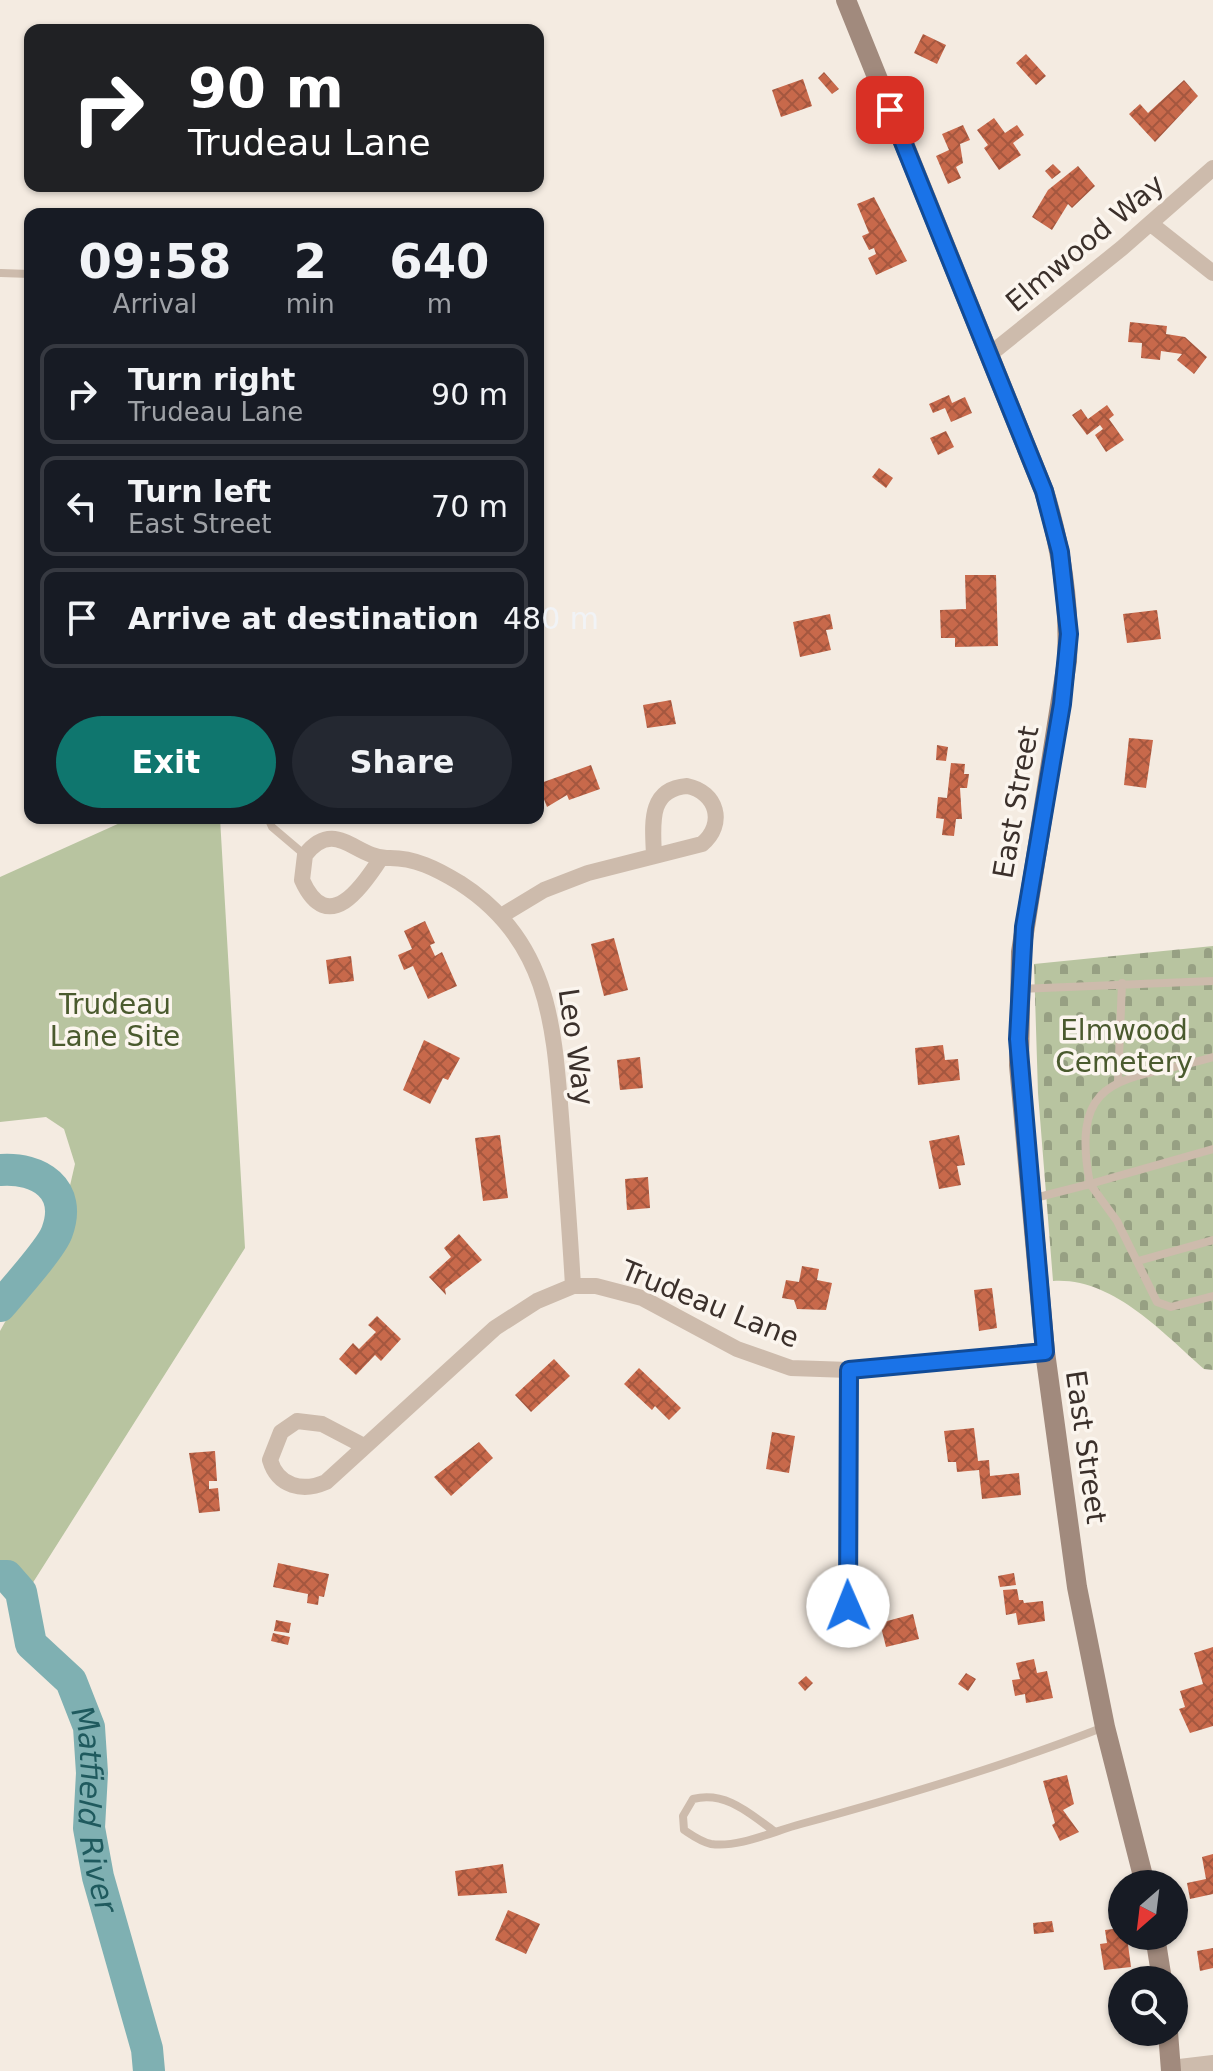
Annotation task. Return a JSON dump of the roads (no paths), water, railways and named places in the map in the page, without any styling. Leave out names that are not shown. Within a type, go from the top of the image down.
[{"type":"street","name":"East Street","points":[[846,0],[1052,515],[1068,614],[1065,681],[1027,903],[1019,988],[1019,1065],[1045,1352],[1077,1587],[1105,1727],[1141,1870]]},
{"type":"street","name":"Elmwood Way","points":[[989,355],[1151,224],[1213,168]]},
{"type":"street","points":[[1151,224],[1213,273]]},
{"type":"street","points":[[501,916],[562,883],[695,847],[708,839],[717,817],[708,796],[687,786],[663,794],[654,809],[654,856]]},
{"type":"street","name":"Leo Way","points":[[305,855],[318,842],[335,839],[381,858],[406,858],[431,867],[470,890],[501,916],[529,954],[551,1019],[573,1286]]},
{"type":"street","points":[[305,855],[301,871],[305,888],[318,900],[336,904],[354,897],[381,858]]},
{"type":"street","name":"Trudeau Lane","points":[[364,1446],[314,1420],[297,1421],[281,1432],[270,1460],[282,1480],[308,1488],[335,1477],[364,1446],[495,1328],[537,1301],[573,1286],[596,1286],[642,1298],[764,1361],[791,1368],[849,1370],[1045,1352]]},
{"type":"street","points":[[848,1606],[849,1370]]},
{"type":"street","points":[[1169,2046],[1171,2069],[1213,2063]]},
{"type":"lane","points":[[1,273],[24,274]]},
{"type":"lane","points":[[271,824],[305,855]]},
{"type":"lane","points":[[1019,988],[1213,981]]},
{"type":"lane","points":[[1118,1081],[1122,983]]},
{"type":"lane","points":[[1213,1057],[1118,1081],[1101,1094],[1089,1118],[1085,1136],[1090,1184],[1117,1221],[1160,1305],[1171,1307],[1213,1296]]},
{"type":"lane","points":[[1030,1199],[1213,1149]]},
{"type":"lane","points":[[1138,1261],[1213,1240]]},
{"type":"lane","points":[[774,1831],[740,1808],[710,1795],[693,1799],[683,1816],[684,1830],[711,1844],[774,1831],[1014,1762],[1105,1727]]},
{"type":"waterway","name":"Matfield River","points":[[0,1170],[28,1172],[49,1184],[56,1193],[61,1217],[48,1248],[0,1306]]},
{"type":"waterway","name":"Matfield River","points":[[0,1576],[7,1576],[21,1592],[31,1644],[71,1681],[89,1727],[92,1773],[89,1828],[98,1877],[147,2049],[149,2071]]},
{"type":"park label","name":"Trudeau Lane Site","points":[[115,1020]]},
{"type":"park label","name":"Elmwood Cemetery","points":[[1124,1046]]}]
